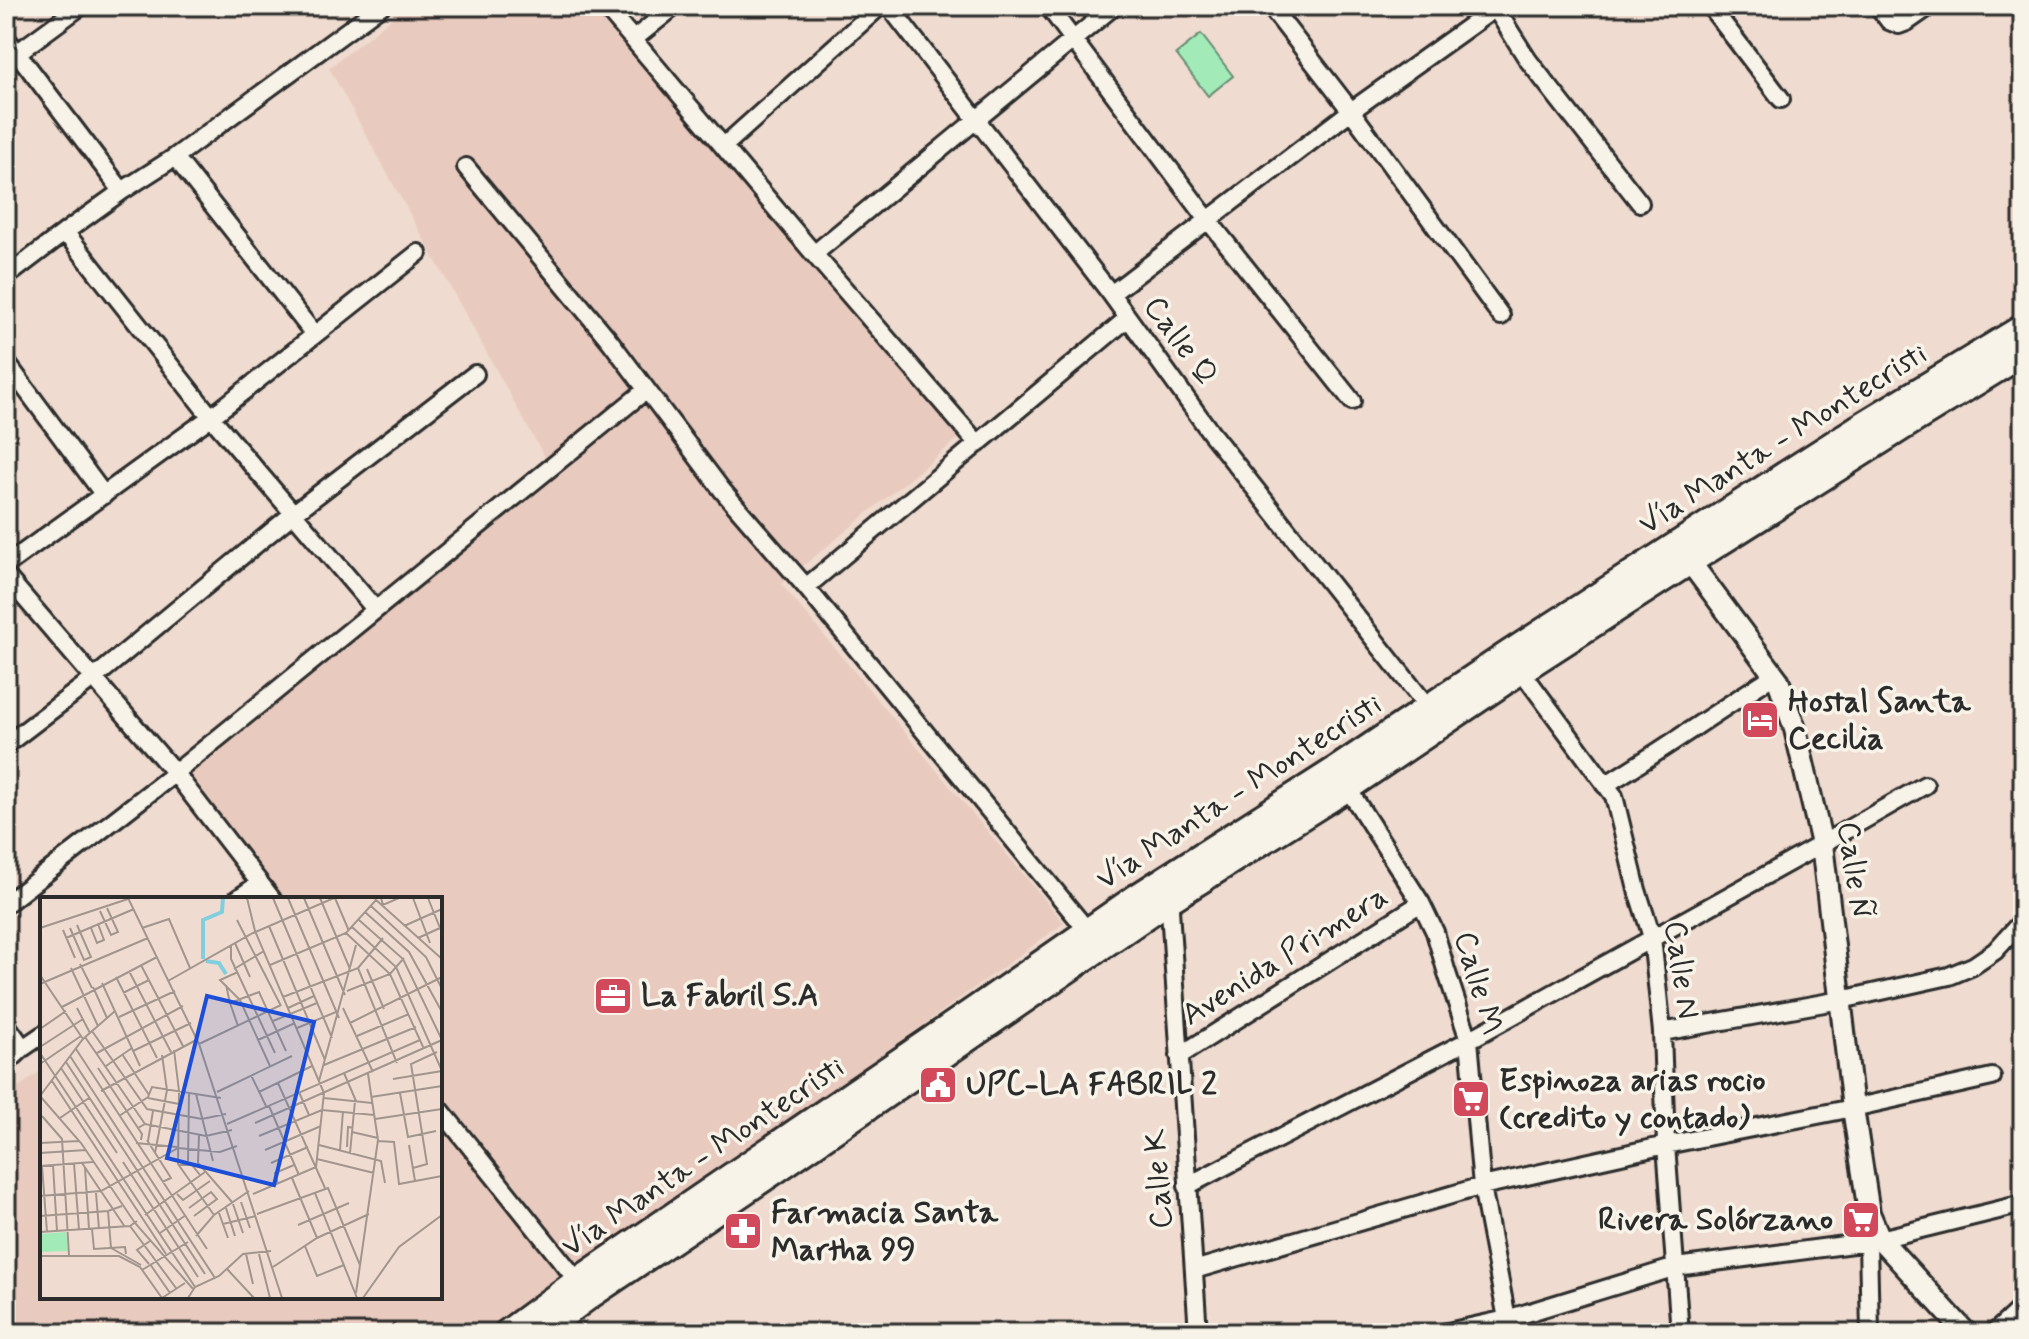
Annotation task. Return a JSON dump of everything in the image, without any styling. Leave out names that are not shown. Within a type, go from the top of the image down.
[{"type":"main road","name":"Vía Manta - Montecristi","points":[[506,1333],[541,1327],[584,1289],[764,1179],[1093,938],[1342,779],[1683,553],[1869,421],[2023,327]]},
{"type":"main road","name":"Vía Manta - Montecristi","points":[[1683,553],[1905,426],[2023,354]]},
{"type":"street","points":[[12,57],[81,6]]},
{"type":"street","points":[[6,277],[381,6]]},
{"type":"street","points":[[605,6],[978,444]]},
{"type":"street","points":[[634,39],[675,6]]},
{"type":"street","points":[[724,146],[880,6]]},
{"type":"street","name":"Calle Q","points":[[889,6],[1111,294],[1211,433],[1435,716]]},
{"type":"street","points":[[1048,6],[1208,220],[1352,401]]},
{"type":"street","points":[[814,254],[1114,6]]},
{"type":"street","points":[[1270,6],[1501,316]]},
{"type":"street","points":[[1710,6],[1781,99]]},
{"type":"street","points":[[1878,6],[1889,21],[1899,25],[1930,6]]},
{"type":"street","points":[[1111,294],[1351,111],[1496,7],[1528,60],[1640,203]]},
{"type":"street","points":[[6,38],[12,57],[122,191]]},
{"type":"street","points":[[175,157],[314,334]]},
{"type":"street","points":[[466,167],[610,341],[722,490],[806,587],[1093,938]]},
{"type":"street","points":[[65,232],[211,417],[375,609]]},
{"type":"street","points":[[6,565],[211,417],[418,253]]},
{"type":"street","points":[[806,587],[1128,318]]},
{"type":"street","points":[[6,362],[104,495]]},
{"type":"street","points":[[6,745],[94,678],[294,513],[475,374]]},
{"type":"street","points":[[6,904],[175,773],[646,390]]},
{"type":"street","name":"Calle Ñ","points":[[1683,553],[1775,675],[1795,729],[1822,844],[1853,1108],[1874,1241],[1870,1333]]},
{"type":"street","points":[[6,576],[175,773],[270,897]]},
{"type":"street","name":"Calle N","points":[[1515,662],[1614,796],[1652,937],[1662,1032],[1666,1145],[1680,1333]]},
{"type":"street","points":[[1605,785],[1775,675]]},
{"type":"street","name":"Calle M","points":[[1342,779],[1421,903],[1435,932],[1469,1040],[1482,1186],[1507,1326]]},
{"type":"street","points":[[1187,1186],[1469,1040],[1925,785]]},
{"type":"street","points":[[240,897],[260,883]]},
{"type":"street","name":"Calle K","points":[[1168,888],[1198,1333]]},
{"type":"street","name":"Avenida Primera","points":[[1179,1056],[1421,903]]},
{"type":"street","points":[[1662,1032],[1841,1000],[1949,976],[1973,966],[1995,951],[2023,920]]},
{"type":"street","points":[[6,1024],[23,1048]]},
{"type":"street","points":[[6,1064],[40,1036]]},
{"type":"street","points":[[1194,1270],[1482,1186],[1992,1077]]},
{"type":"street","points":[[442,1112],[584,1289]]},
{"type":"street","points":[[1443,1333],[1507,1326],[1676,1267],[1874,1241],[2023,1204]]},
{"type":"street","points":[[1874,1241],[1966,1333]]},
{"type":"street","points":[[1994,1333],[2023,1306]]},
{"type":"shaded area","points":[[407,6],[591,6],[959,438],[781,584],[1064,923],[497,1333],[6,1333],[6,1097],[40,1072],[40,1299],[442,1299],[442,897],[261,897],[272,889],[185,778],[554,474],[329,68]]},
{"type":"green space","points":[[1201,34],[1233,76],[1208,96],[1176,54]]},
{"type":"place","name":"Hostal Santa Cecilia","points":[[1760,720]]},
{"type":"place","name":"La Fabril S.A","points":[[613,996]]},
{"type":"place","name":"UPC-LA FABRIL 2","points":[[938,1085]]},
{"type":"place","name":"Espinoza arias rocio (credito y contado)","points":[[1471,1099]]},
{"type":"place","name":"Rivera Solórzano","points":[[1861,1220]]},
{"type":"place","name":"Farmacia Santa Martha 99","points":[[743,1231]]}]
